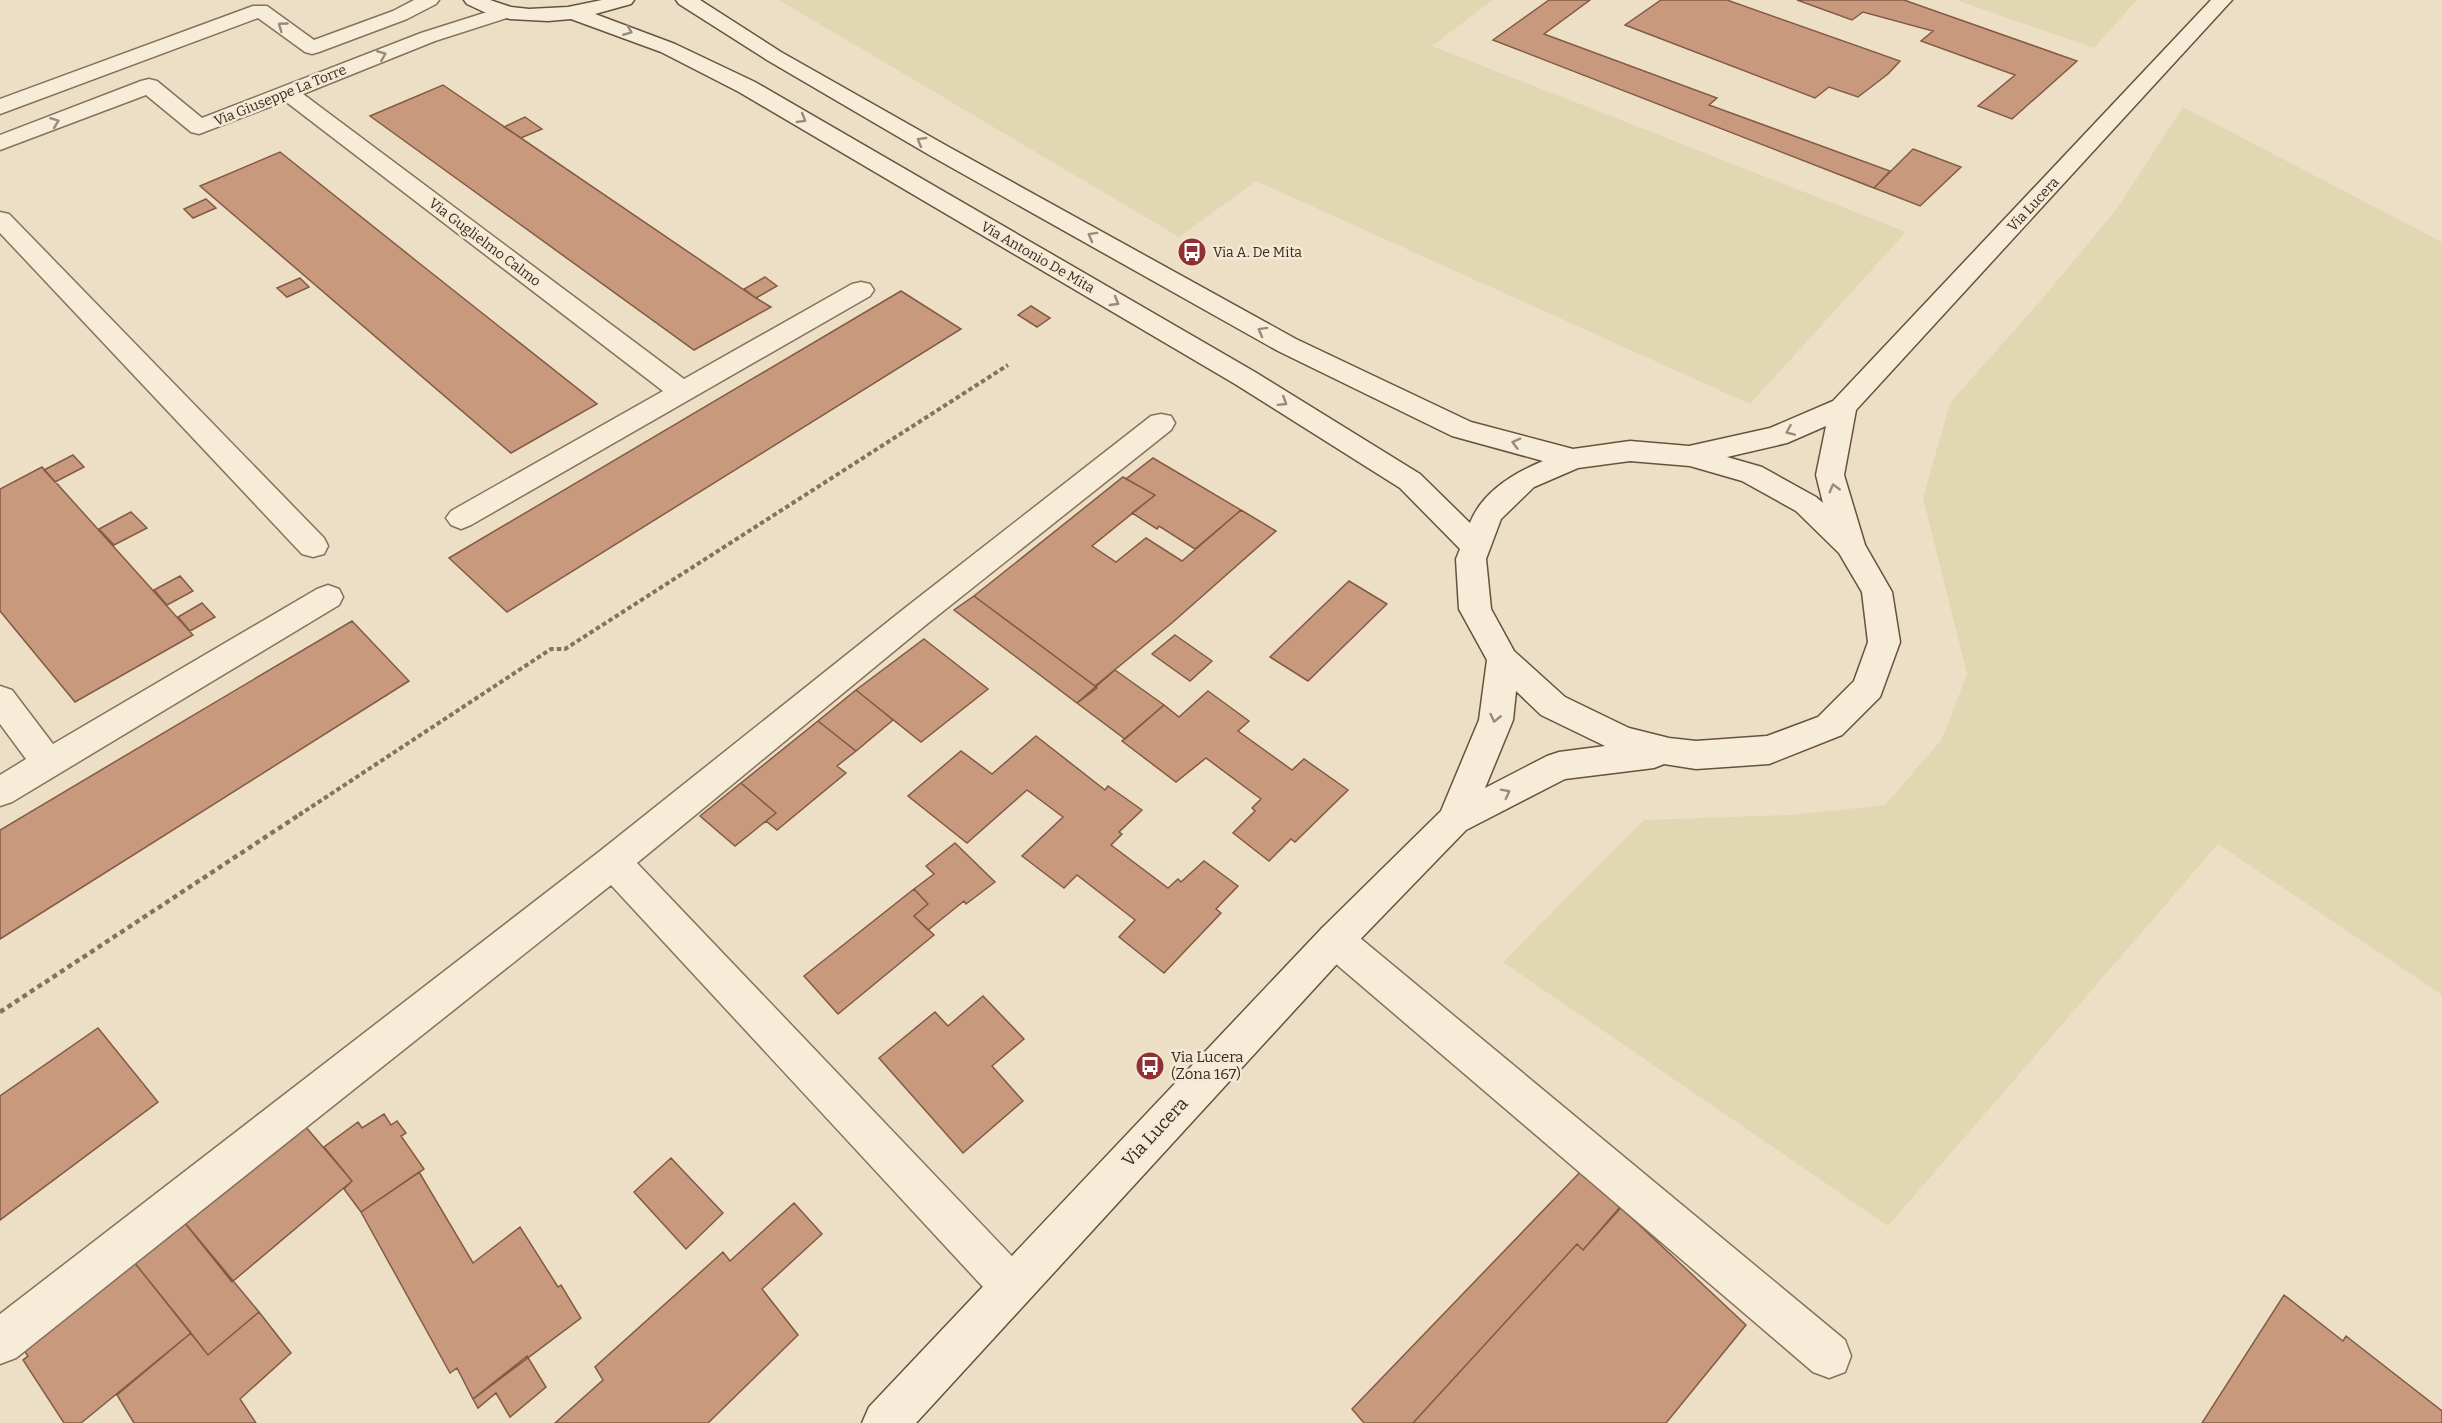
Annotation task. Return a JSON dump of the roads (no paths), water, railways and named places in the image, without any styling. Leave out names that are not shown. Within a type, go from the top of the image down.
[{"type":"main road","name":"Via Giuseppe La Torre","points":[[312,48],[400,15],[429,0]]},
{"type":"main road","points":[[474,0],[487,8],[506,12],[552,15],[624,0]]},
{"type":"main road","points":[[686,0],[774,56],[939,151],[1287,345],[1462,429],[1573,459]]},
{"type":"main road","name":"Via Lucera","points":[[1844,407],[2222,0]]},
{"type":"main road","points":[[0,107],[260,10],[343,70]]},
{"type":"main road","name":"Via Giuseppe La Torre","points":[[149,86],[199,127],[428,37],[506,12]]},
{"type":"main road","name":"Via Antonio De Mita","points":[[572,12],[668,48],[747,87],[1245,378],[1410,481],[1476,547]]},
{"type":"main road","points":[[0,143],[149,86],[121,62]]},
{"type":"main road","name":"Via Guglielmo Calmo","points":[[286,93],[683,392]]},
{"type":"main road","points":[[0,219],[313,546]]},
{"type":"main road","points":[[461,518],[861,290]]},
{"type":"main road","points":[[1691,456],[1777,436],[1844,407]]},
{"type":"main road","points":[[1844,407],[1830,475],[1850,545],[1877,592],[1884,642],[1868,688],[1830,726],[1769,750],[1696,755],[1669,752],[1621,739],[1553,706],[1503,660],[1475,609],[1471,559],[1488,514],[1524,480],[1573,459],[1630,451],[1691,456],[1752,474],[1806,504],[1850,545]]},
{"type":"main road","points":[[0,1342],[613,862],[916,616],[1161,423]]},
{"type":"main road","points":[[0,792],[328,597]]},
{"type":"main road","points":[[1454,820],[1496,720],[1503,660]]},
{"type":"main road","points":[[0,699],[48,763]]},
{"type":"main road","points":[[1454,820],[1559,766],[1669,752]]},
{"type":"main road","name":"Via Lucera","points":[[885,1423],[1335,940],[1454,820]]},
{"type":"main road","points":[[613,862],[1011,1286]]},
{"type":"main road","points":[[1335,940],[1829,1356]]},
{"type":"place","name":"Via A. De Mita","points":[[1192,252]]},
{"type":"place","name":"Via Lucera (Zona 167)","points":[[1150,1066]]}]
